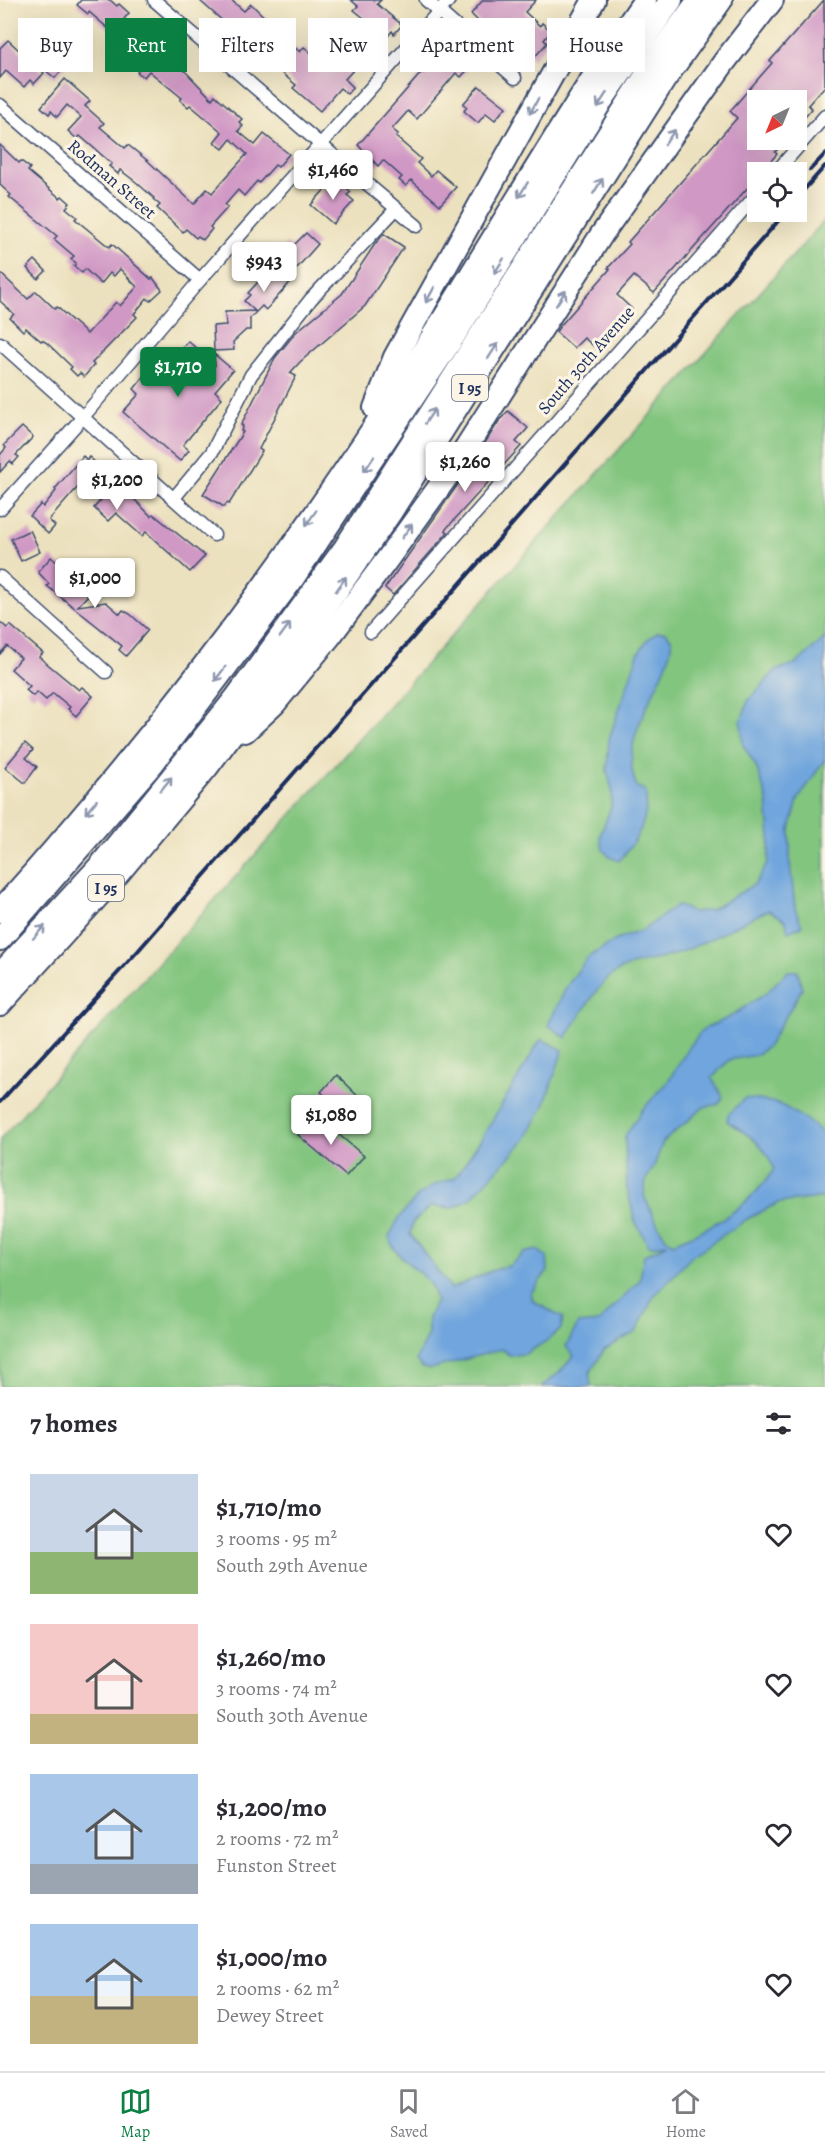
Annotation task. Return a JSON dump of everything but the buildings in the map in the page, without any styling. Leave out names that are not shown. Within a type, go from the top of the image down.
[{"type":"highway","points":[[356,453],[395,357],[594,0]]},
{"type":"highway","points":[[0,911],[66,838],[193,682],[267,582],[414,366],[608,53],[645,0]]},
{"type":"highway","points":[[0,939],[152,764],[291,581],[450,342],[602,100],[671,0]]},
{"type":"highway","points":[[0,975],[101,865],[236,698],[345,548],[662,52],[699,0]]},
{"type":"highway","name":"I 95","points":[[0,1004],[116,876],[207,767],[318,617],[390,513],[664,80],[721,0]]},
{"type":"highway","points":[[207,767],[274,704],[330,636],[386,561],[453,468],[602,234],[725,61],[772,0]]},
{"type":"street","points":[[154,0],[417,226]]},
{"type":"street","points":[[426,0],[515,78]]},
{"type":"street","points":[[0,509],[449,0]]},
{"type":"street","name":"Rodman Street","points":[[0,105],[200,280]]},
{"type":"street","points":[[785,162],[825,116]]},
{"type":"street","name":"South 30th Avenue","points":[[371,632],[747,205]]},
{"type":"street","points":[[174,498],[212,452],[251,375],[311,299],[396,209]]},
{"type":"street","points":[[0,343],[214,535]]},
{"type":"street","points":[[0,577],[106,672]]},
{"type":"green space","points":[[825,220],[825,1387],[0,1387],[0,1139]]},
{"type":"water","points":[[657,632],[666,632],[672,640],[669,655],[639,724],[632,756],[632,771],[637,787],[645,790],[646,810],[641,828],[619,861],[610,857],[603,850],[600,836],[611,807],[612,790],[607,771],[609,739],[638,654],[647,640]]},
{"type":"water","points":[[825,638],[825,759],[798,800],[790,829],[790,863],[795,908],[802,926],[788,932],[786,921],[769,910],[686,950],[619,970],[606,980],[566,1038],[548,1025],[567,986],[588,957],[616,940],[643,930],[677,905],[693,912],[711,910],[755,884],[768,863],[770,838],[767,799],[756,766],[743,745],[741,722],[748,701],[775,671],[797,663]]},
{"type":"water","points":[[788,971],[798,971],[802,989],[768,1046],[756,1055],[729,1060],[712,1078],[723,1097],[719,1104],[704,1107],[663,1142],[653,1169],[646,1179],[644,1196],[659,1227],[666,1238],[673,1243],[716,1223],[754,1194],[774,1169],[761,1146],[727,1121],[728,1115],[745,1098],[778,1103],[805,1119],[825,1135],[825,1197],[778,1203],[749,1218],[692,1256],[654,1296],[636,1332],[604,1350],[589,1374],[591,1387],[541,1387],[559,1373],[574,1356],[566,1347],[578,1324],[599,1322],[640,1280],[644,1255],[668,1244],[649,1246],[635,1221],[627,1188],[625,1136],[643,1109],[667,1083],[703,1029],[728,1018],[765,994]]},
{"type":"water","points":[[541,1039],[563,1050],[544,1106],[525,1140],[470,1199],[453,1208],[431,1206],[413,1222],[410,1234],[451,1289],[491,1271],[509,1266],[524,1253],[537,1250],[547,1257],[548,1270],[531,1293],[533,1301],[563,1318],[561,1329],[525,1354],[509,1355],[502,1349],[431,1369],[422,1368],[416,1360],[428,1334],[428,1318],[436,1301],[429,1283],[401,1256],[389,1237],[399,1218],[418,1196],[434,1185],[455,1178]]},
{"type":"railway","points":[[810,170],[825,154]]},
{"type":"railway","points":[[807,186],[825,166]]},
{"type":"railway","points":[[0,1102],[137,952],[777,222]]}]
